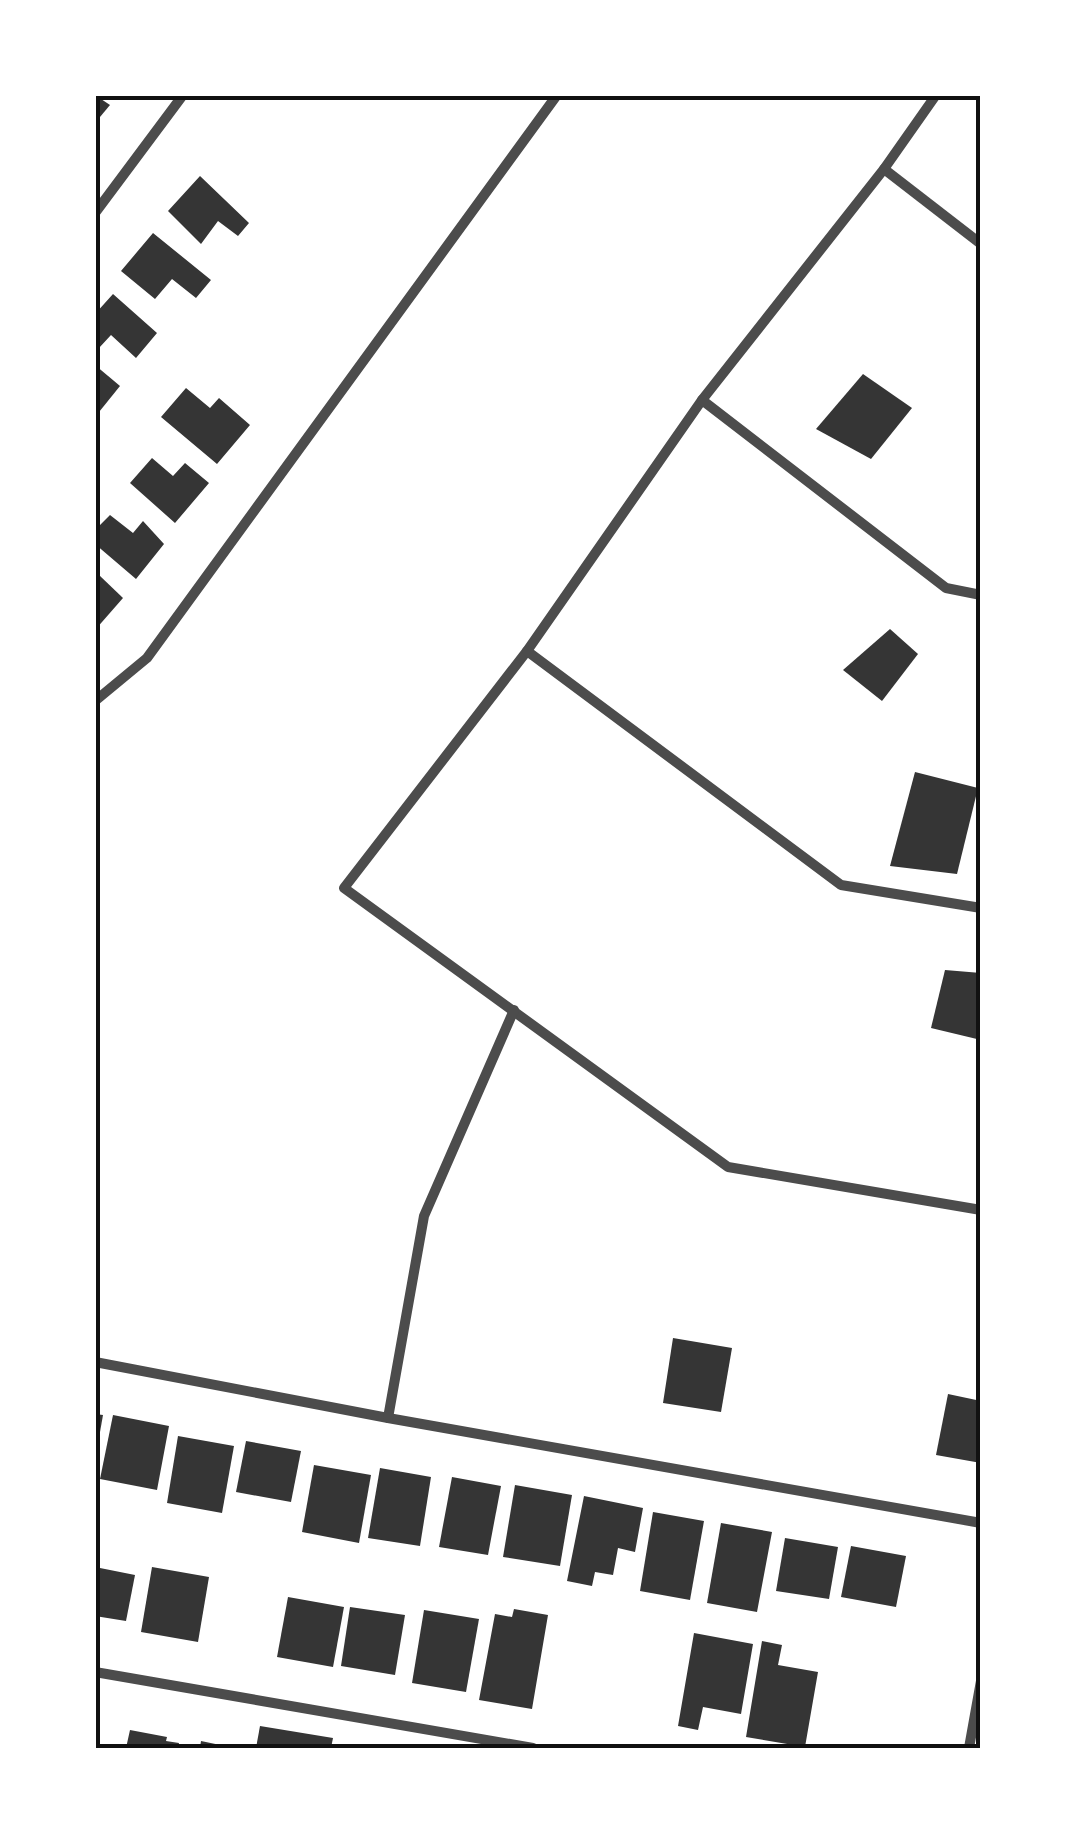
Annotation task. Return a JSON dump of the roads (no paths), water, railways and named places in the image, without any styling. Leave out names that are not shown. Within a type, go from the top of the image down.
[{"type":"street","points":[[95,213],[182,95]]},
{"type":"street","points":[[95,701],[147,658],[557,95]]},
{"type":"street","points":[[936,95],[884,169],[702,400],[526,651],[344,888],[728,1166],[981,1210]]},
{"type":"street","points":[[884,169],[981,244]]},
{"type":"street","points":[[702,400],[946,588],[981,595]]},
{"type":"street","points":[[526,651],[841,885],[981,908]]},
{"type":"street","points":[[388,1418],[424,1216],[514,1010]]},
{"type":"street","points":[[95,1362],[981,1523]]},
{"type":"street","points":[[95,1672],[534,1748]]},
{"type":"street","points":[[968,1748],[981,1681]]}]
